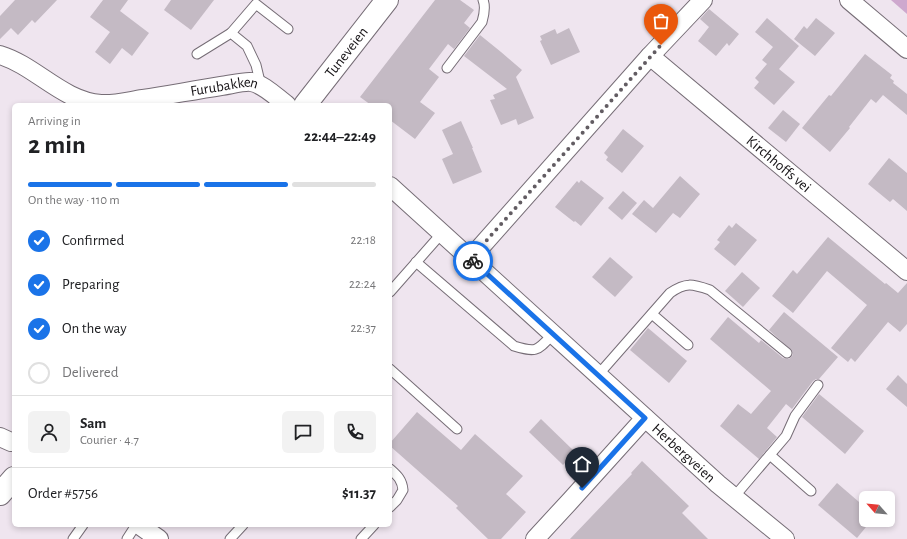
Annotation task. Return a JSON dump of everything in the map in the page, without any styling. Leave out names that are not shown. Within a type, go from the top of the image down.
[{"type":"main road","name":"Tuneveien","points":[[307,103],[387,0]]},
{"type":"main road","points":[[0,494],[12,480]]},
{"type":"street","points":[[470,259],[650,56],[703,0]]},
{"type":"street","points":[[849,0],[907,49]]},
{"type":"street","name":"Furubakken","points":[[0,55],[36,73],[72,96],[96,103]]},
{"type":"street","name":"Kirchhoffs vei","points":[[650,56],[907,271]]},
{"type":"street","name":"Furubakken","points":[[117,103],[250,82],[261,86],[284,103]]},
{"type":"street","name":"Herbergveien","points":[[392,188],[718,484],[785,539]]},
{"type":"street","points":[[535,539],[645,418]]},
{"type":"street","points":[[140,527],[160,539]]},
{"type":"lane","points":[[447,68],[482,22],[485,13],[485,4],[483,0]]},
{"type":"lane","points":[[197,54],[231,33],[256,4],[288,29]]},
{"type":"lane","points":[[231,33],[247,46],[256,65],[261,86]]},
{"type":"lane","points":[[392,290],[442,233]]},
{"type":"lane","points":[[416,262],[514,346],[526,350],[534,350],[542,346],[553,334]]},
{"type":"lane","points":[[598,375],[670,293],[688,284],[710,290],[787,353]]},
{"type":"lane","points":[[652,314],[688,345]]},
{"type":"lane","points":[[392,371],[457,429]]},
{"type":"lane","points":[[734,497],[786,436],[795,416],[818,385]]},
{"type":"lane","points":[[770,455],[811,491]]},
{"type":"lane","points":[[392,472],[402,483],[403,490],[392,505]]},
{"type":"lane","points":[[73,539],[82,527]]},
{"type":"lane","points":[[126,539],[135,527]]},
{"type":"lane","points":[[158,527],[160,539]]},
{"type":"lane","points":[[230,539],[241,527]]},
{"type":"lane","points":[[361,539],[372,527]]},
{"type":"shaded area","points":[[891,0],[907,0],[907,14]]},
{"type":"building","points":[[15,0],[57,0],[35,23],[32,20],[18,35],[11,28],[0,39],[0,16]]},
{"type":"building","points":[[103,0],[128,0],[120,11],[149,33],[132,56],[122,48],[110,64],[95,52],[110,32],[90,17]]},
{"type":"building","points":[[171,0],[214,0],[191,30],[164,10]]},
{"type":"building","points":[[435,0],[460,0],[474,10],[464,23],[470,28],[454,49],[448,44],[429,69],[439,77],[420,102],[435,113],[415,139],[392,122],[392,103],[368,103],[360,97]]},
{"type":"building","points":[[709,9],[739,34],[729,46],[727,43],[716,56],[698,41],[709,27],[700,19]]},
{"type":"building","points":[[767,18],[799,46],[779,69],[795,82],[774,105],[754,88],[759,82],[755,78],[767,64],[762,60],[773,47],[755,32]]},
{"type":"building","points":[[816,18],[835,33],[815,56],[794,39],[804,26],[807,29]]},
{"type":"building","points":[[569,28],[580,52],[551,65],[540,41],[542,40],[540,36],[555,29],[557,34]]},
{"type":"building","points":[[480,35],[522,70],[516,77],[534,118],[518,125],[516,119],[501,125],[490,100],[495,99],[493,95],[507,89],[464,56]]},
{"type":"building","points":[[865,54],[892,75],[890,78],[894,81],[893,83],[907,94],[907,115],[883,95],[876,103],[871,99],[830,152],[802,128],[829,95],[831,96]]},
{"type":"building","points":[[783,110],[800,124],[786,142],[768,128]]},
{"type":"building","points":[[461,121],[482,172],[453,184],[442,159],[453,154],[442,130]]},
{"type":"building","points":[[623,129],[644,146],[622,173],[606,160],[608,157],[604,153]]},
{"type":"building","points":[[889,158],[907,173],[907,211],[893,199],[890,202],[868,184]]},
{"type":"building","points":[[680,176],[700,194],[680,218],[673,213],[656,233],[632,214],[644,200],[653,208]]},
{"type":"building","points":[[581,180],[604,198],[581,226],[555,207],[577,181],[579,183]]},
{"type":"building","points":[[623,191],[637,203],[622,220],[608,208]]},
{"type":"building","points":[[736,223],[757,240],[735,266],[714,249],[720,242],[717,240],[729,225],[732,228]]},
{"type":"building","points":[[828,237],[898,293],[907,283],[907,324],[900,332],[888,322],[855,362],[851,358],[848,362],[831,348],[867,305],[827,271],[793,313],[772,296],[793,270],[797,274]]},
{"type":"building","points":[[610,257],[633,277],[615,297],[592,277]]},
{"type":"building","points":[[742,272],[760,288],[743,307],[725,291]]},
{"type":"building","points":[[784,312],[838,357],[819,379],[813,381],[792,409],[786,404],[767,428],[777,437],[759,459],[720,426],[738,404],[751,414],[771,391],[710,339],[728,317],[759,343],[761,340],[783,358],[789,359],[793,354],[792,351],[769,330]]},
{"type":"building","points":[[648,328],[687,361],[669,383],[630,350]]},
{"type":"building","points":[[898,375],[907,384],[907,407],[886,389]]},
{"type":"building","points":[[819,394],[864,431],[845,454],[802,417]]},
{"type":"building","points":[[417,412],[461,450],[475,434],[523,476],[506,494],[526,512],[501,539],[488,539],[456,508],[458,506],[392,448],[392,441]]},
{"type":"building","points":[[541,419],[575,452],[563,465],[529,432]]},
{"type":"building","points":[[642,461],[689,506],[682,513],[708,539],[570,539],[632,474],[631,473]]},
{"type":"building","points":[[837,483],[859,502],[859,527],[866,527],[857,538],[818,505]]},
{"type":"way so far","points":[[473,261],[470,259],[661,45]]},
{"type":"route","points":[[473,261],[645,418],[582,488]]}]
